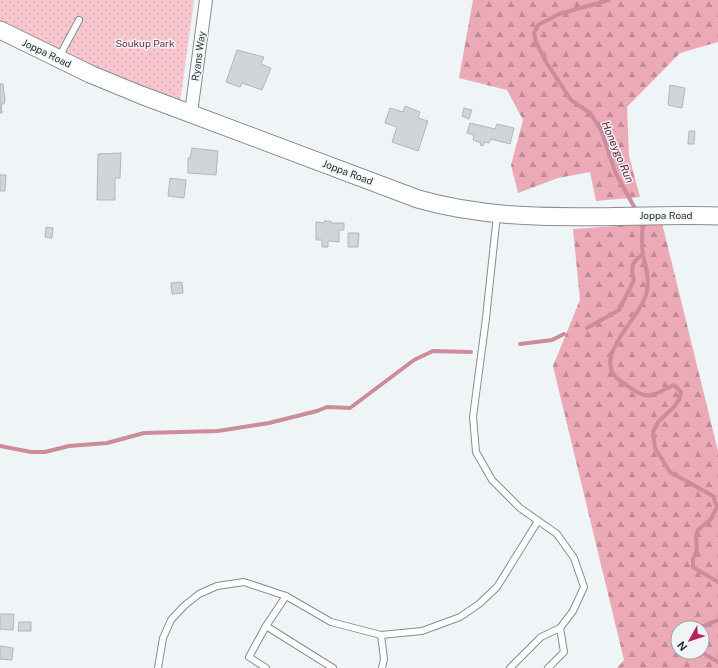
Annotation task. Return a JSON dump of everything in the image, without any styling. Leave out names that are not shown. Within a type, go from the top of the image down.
[{"type":"street","name":"Ryans Way","points":[[191,113],[206,0]]},
{"type":"street","name":"Joppa Road","points":[[0,30],[59,59],[141,95],[418,199],[442,206],[497,213],[552,216],[718,216]]},
{"type":"lane","points":[[59,59],[79,20]]},
{"type":"lane","points":[[497,213],[486,318],[473,417],[476,452],[492,480],[520,508],[557,534],[574,558],[584,587],[573,611],[560,628],[541,637],[510,668]]},
{"type":"lane","points":[[158,668],[163,638],[171,620],[184,606],[199,594],[217,586],[244,582],[286,596],[331,622],[381,635],[422,631],[460,616],[479,604],[497,588],[538,521]]},
{"type":"lane","points":[[266,668],[249,657],[266,626],[286,596]]},
{"type":"lane","points":[[266,626],[333,668]]},
{"type":"lane","points":[[548,668],[564,652],[560,628]]},
{"type":"lane","points":[[381,635],[384,659],[382,668]]},
{"type":"green space","name":"Soukup Park","points":[[0,0],[194,0],[180,103],[87,65],[0,21]]},
{"type":"green space","points":[[473,0],[718,0],[718,42],[680,53],[627,107],[629,156],[640,197],[596,201],[590,172],[558,178],[518,193],[511,165],[523,120],[507,90],[459,78]]},
{"type":"green space","points":[[662,223],[718,451],[718,668],[617,668],[624,660],[553,366],[580,300],[573,229]]},
{"type":"building","points":[[237,50],[264,57],[261,64],[271,68],[262,90],[242,83],[240,87],[226,82]]},
{"type":"building","points":[[0,84],[3,84],[5,101],[4,104],[1,104],[2,113],[0,113]]},
{"type":"building","points":[[670,85],[685,88],[682,108],[668,105]]},
{"type":"building","points":[[405,106],[420,112],[418,118],[428,121],[418,151],[392,142],[397,127],[385,123],[390,108],[403,112]]},
{"type":"building","points":[[464,108],[472,110],[469,119],[462,116]]},
{"type":"building","points":[[470,123],[495,129],[497,124],[514,128],[510,144],[491,139],[489,143],[485,142],[483,146],[480,145],[481,143],[473,140],[474,135],[467,133]]},
{"type":"building","points":[[689,131],[695,131],[694,144],[688,144]]},
{"type":"building","points":[[192,148],[218,151],[216,175],[188,173],[188,158],[190,158]]},
{"type":"building","points":[[121,153],[120,178],[115,178],[115,200],[97,200],[98,154]]},
{"type":"building","points":[[0,175],[6,175],[5,191],[0,191]]},
{"type":"building","points":[[170,178],[186,180],[184,198],[168,196]]},
{"type":"building","points":[[324,221],[331,221],[331,223],[344,223],[344,230],[339,230],[339,242],[328,241],[328,247],[322,247],[322,240],[316,240],[316,222],[324,223]]},
{"type":"building","points":[[46,227],[53,228],[52,238],[45,237]]},
{"type":"building","points":[[348,233],[359,233],[358,247],[348,247]]},
{"type":"building","points":[[182,282],[183,293],[172,294],[171,283]]},
{"type":"building","points":[[0,614],[14,614],[13,630],[0,629]]},
{"type":"building","points":[[19,622],[31,622],[31,631],[18,631]]},
{"type":"building","points":[[0,646],[13,648],[12,660],[0,659]]},
{"type":"waterway","name":"Honeygo Run","points":[[609,0],[559,14],[538,25],[534,33],[536,42],[546,62],[571,100],[590,113],[601,130],[616,174],[637,212]]},
{"type":"waterway","name":"Honeygo Run","points":[[641,220],[643,224],[642,247],[646,268],[648,286],[647,291],[643,301],[613,350],[610,362],[613,373],[622,382],[640,394],[648,396],[652,395],[674,385],[681,392],[680,398],[675,406],[658,422],[653,432],[655,448],[670,472],[713,496],[717,507],[711,519],[698,530],[696,536],[697,550],[693,559],[693,567],[718,582]]},
{"type":"waterway","points":[[587,328],[619,310],[634,280],[632,271],[634,262],[643,254]]},
{"type":"waterway","points":[[520,344],[552,340],[564,334]]},
{"type":"waterway","points":[[0,446],[31,452],[45,452],[69,446],[107,443],[144,433],[218,431],[269,423],[327,407],[350,408],[414,360],[433,351],[471,352]]},
{"type":"waterway","name":"Honeygo Run","points":[[710,623],[718,620]]},
{"type":"waterway","name":"Honeygo Run","points":[[710,657],[718,662]]}]
